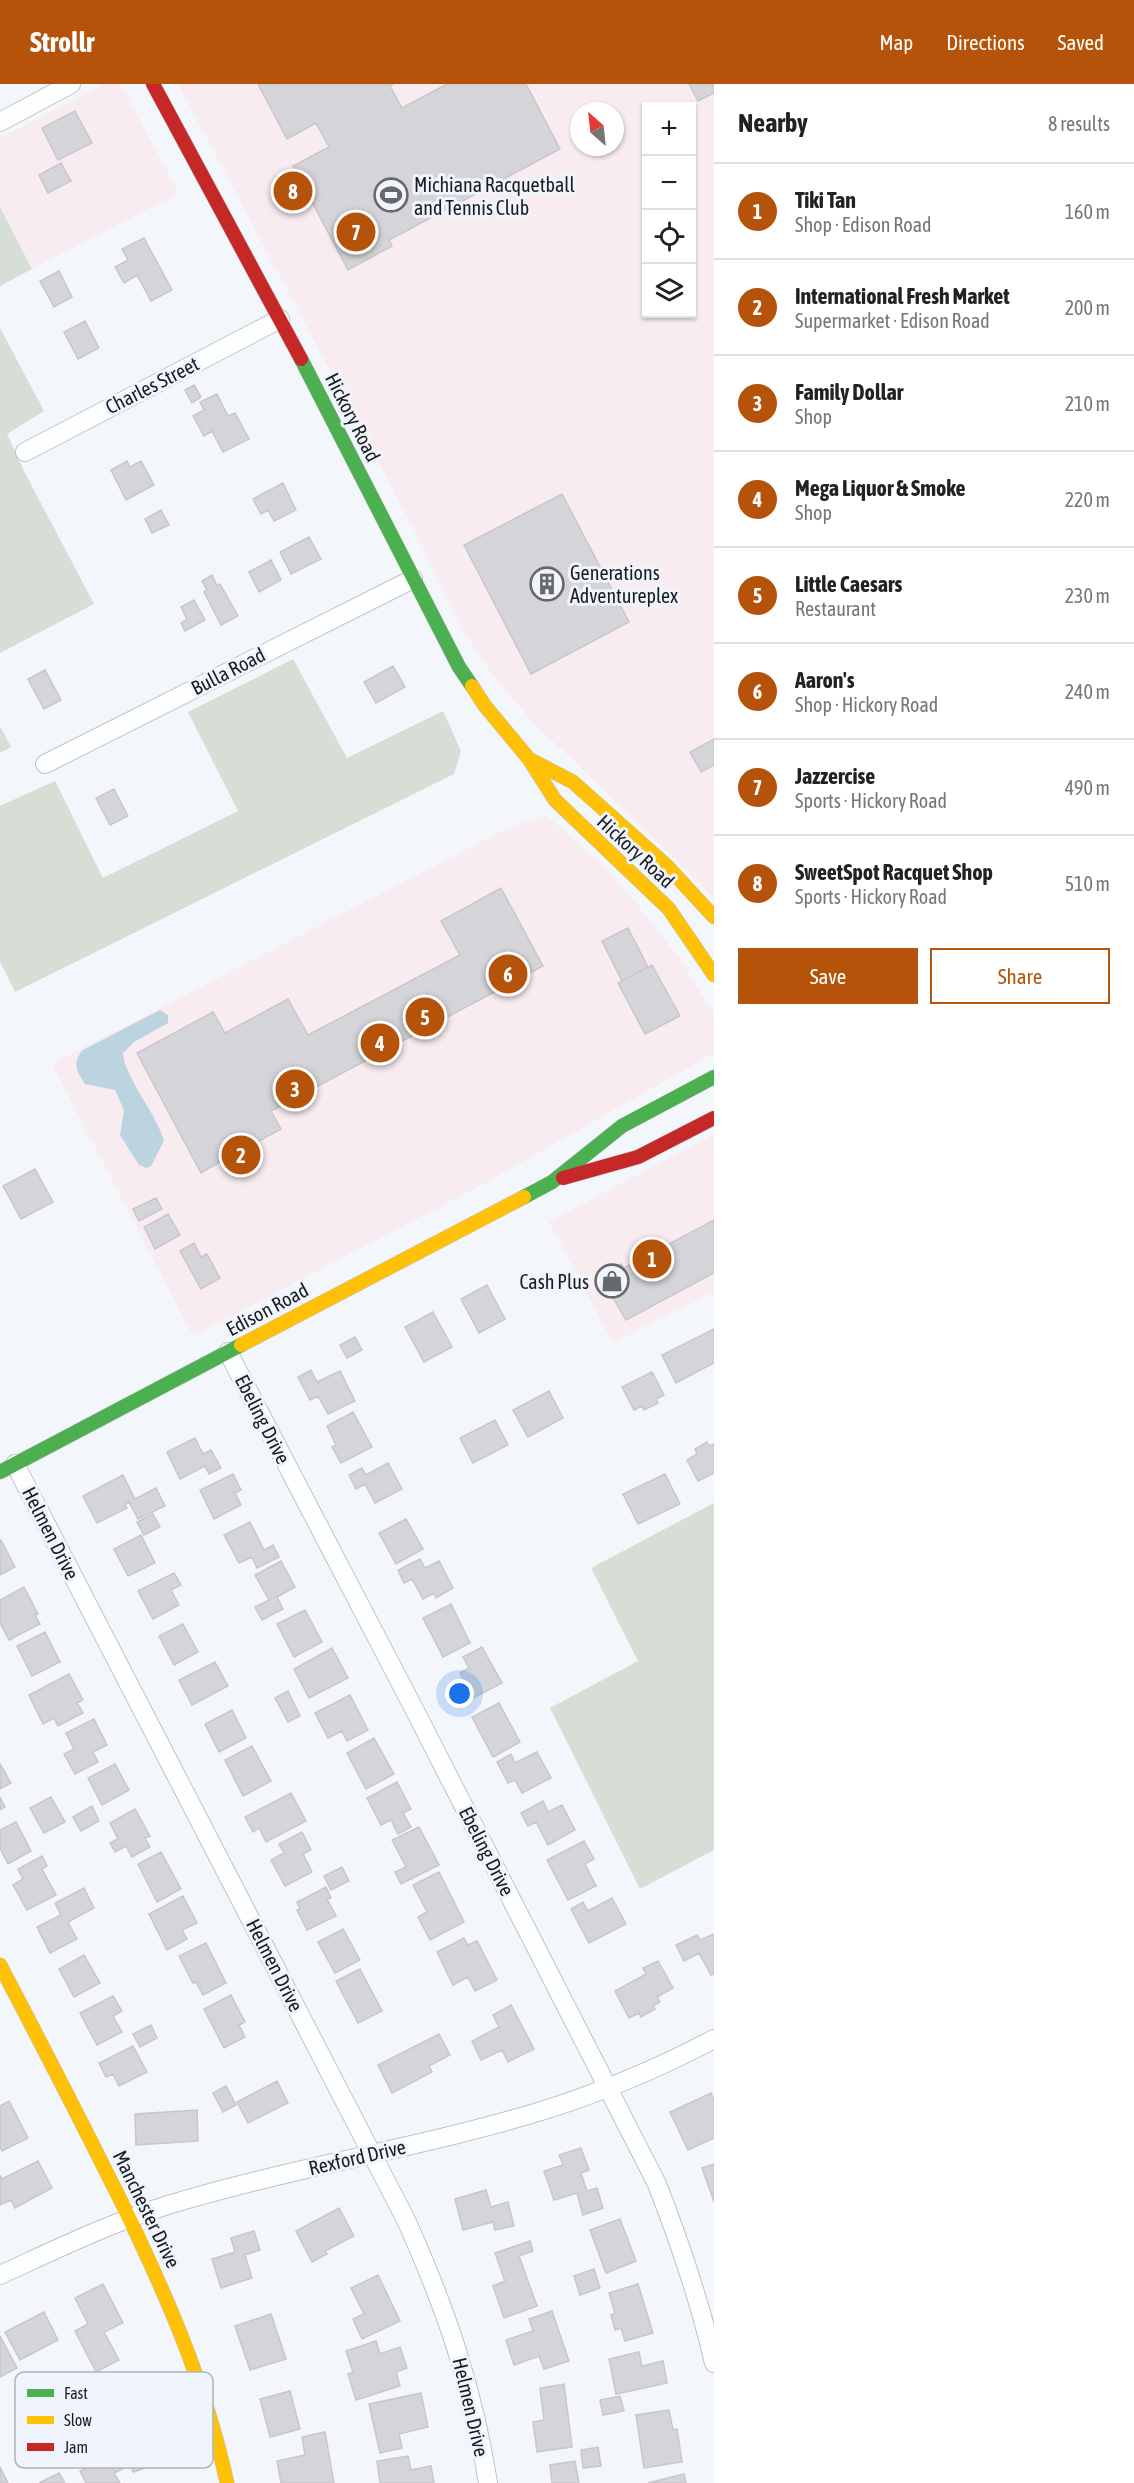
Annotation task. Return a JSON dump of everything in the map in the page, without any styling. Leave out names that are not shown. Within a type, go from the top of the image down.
[{"type":"street","points":[[0,122],[71,84]]},
{"type":"street","name":"Hickory Road","points":[[153,84],[280,319],[459,667],[485,706],[530,759],[555,800],[669,909],[714,975]]},
{"type":"street","name":"Charles Street","points":[[25,452],[280,319]]},
{"type":"street","name":"Bulla Road","points":[[45,764],[413,579]]},
{"type":"street","name":"Hickory Road","points":[[530,759],[573,782],[667,866],[714,917]]},
{"type":"street","name":"Edison Road","points":[[8,1468],[552,1182],[622,1126],[714,1077]]},
{"type":"street","name":"Edison Road","points":[[552,1182],[638,1157],[714,1118]]},
{"type":"street","name":"Ebeling Drive","points":[[228,1352],[657,2184],[676,2232],[704,2319],[714,2363]]},
{"type":"street","name":"Helmen Drive","points":[[8,1468],[406,2220],[446,2315],[473,2401],[488,2483]]},
{"type":"street","name":"Manchester Drive","points":[[0,1965],[165,2291],[189,2347],[197,2372]]},
{"type":"street","name":"Rexford Drive","points":[[0,2275],[168,2205],[285,2173],[540,2112],[608,2086],[714,2039]]},
{"type":"street","name":"Manchester Drive","points":[[213,2424],[227,2483]]},
{"type":"shaded area","points":[[105,84],[120,84],[179,193],[32,269],[0,207],[0,138]]},
{"type":"shaded area","points":[[178,84],[714,84],[714,899],[532,721],[495,678],[468,638],[414,529]]},
{"type":"shaded area","points":[[0,207],[32,269],[0,286]]},
{"type":"shaded area","points":[[0,328],[44,411],[7,434],[94,604],[0,653]]},
{"type":"shaded area","points":[[293,659],[347,758],[443,711],[461,751],[454,774],[15,992],[0,962],[0,806],[55,781],[103,878],[238,811],[188,712]]},
{"type":"shaded area","points":[[0,726],[11,747],[0,753]]},
{"type":"shaded area","points":[[546,815],[604,867],[633,899],[683,963],[714,1016],[714,1053],[487,1182],[193,1336],[52,1064],[502,831]]},
{"type":"shaded area","points":[[714,1134],[714,1297],[711,1293],[613,1343],[549,1222]]},
{"type":"shaded area","points":[[714,1503],[714,1850],[640,1889],[550,1708],[638,1661],[591,1568]]},
{"type":"water","points":[[160,1010],[168,1015],[168,1023],[134,1042],[123,1053],[129,1073],[155,1119],[164,1141],[151,1166],[147,1168],[139,1165],[120,1135],[124,1110],[115,1090],[85,1084],[79,1075],[76,1063],[83,1050]]},
{"type":"building","name":"Michiana Racquetball and Tennis Club","points":[[258,84],[393,84],[390,86],[402,108],[447,84],[526,84],[560,149],[389,240],[392,246],[348,270],[293,166],[329,147],[316,123],[287,139]]},
{"type":"building","points":[[689,84],[714,84],[714,93],[698,101]]},
{"type":"building","points":[[75,111],[92,143],[58,160],[42,128]]},
{"type":"building","points":[[61,163],[71,181],[48,193],[39,175]]},
{"type":"building","points":[[144,238],[172,290],[151,301],[137,275],[124,283],[115,267],[128,260],[122,249]]},
{"type":"building","points":[[59,271],[72,297],[54,307],[40,281]]},
{"type":"building","points":[[85,321],[99,348],[78,359],[64,332]]},
{"type":"building","points":[[194,385],[201,397],[192,403],[185,390]]},
{"type":"building","points":[[217,394],[228,416],[235,413],[249,439],[223,452],[212,431],[204,436],[193,416],[204,410],[200,402]]},
{"type":"building","points":[[127,461],[130,467],[141,461],[154,485],[126,500],[111,470]]},
{"type":"building","points":[[283,483],[296,510],[274,521],[268,510],[261,514],[253,499]]},
{"type":"building","name":"Generations Adventureplex","points":[[562,494],[629,622],[531,674],[464,545]]},
{"type":"building","points":[[161,510],[169,525],[152,533],[145,519]]},
{"type":"building","points":[[309,537],[321,559],[291,574],[280,552]]},
{"type":"building","points":[[271,560],[281,580],[259,592],[249,572]]},
{"type":"building","points":[[212,575],[217,586],[220,584],[238,616],[221,625],[204,592],[207,590],[202,581]]},
{"type":"building","points":[[194,600],[205,620],[185,631],[181,623],[187,619],[181,607]]},
{"type":"building","points":[[393,666],[405,687],[376,703],[364,682]]},
{"type":"building","points":[[45,670],[61,700],[44,709],[28,679]]},
{"type":"building","points":[[714,739],[714,765],[701,772],[690,752]]},
{"type":"building","points":[[114,789],[128,816],[110,825],[96,798]]},
{"type":"building","points":[[501,888],[543,966],[271,1111],[281,1129],[257,1142],[262,1151],[228,1169],[223,1160],[201,1173],[137,1053],[213,1012],[225,1033],[288,999],[308,1035],[460,955],[441,921]]},
{"type":"building","points":[[628,928],[648,967],[622,981],[602,941]]},
{"type":"building","points":[[652,965],[680,1016],[645,1034],[618,983]]},
{"type":"building","points":[[35,1169],[53,1202],[21,1219],[3,1186]]},
{"type":"building","points":[[156,1198],[162,1209],[139,1221],[133,1209]]},
{"type":"building","points":[[168,1214],[180,1235],[155,1249],[144,1227]]},
{"type":"building","points":[[714,1220],[714,1273],[626,1320],[612,1296],[608,1298],[597,1277],[621,1264],[624,1268]]},
{"type":"building","points":[[194,1243],[201,1257],[207,1254],[220,1278],[201,1289],[180,1251]]},
{"type":"building","points":[[487,1285],[505,1319],[479,1333],[461,1299]]},
{"type":"building","points":[[433,1312],[452,1347],[424,1362],[405,1327]]},
{"type":"building","points":[[714,1329],[714,1363],[676,1383],[662,1355]]},
{"type":"building","points":[[355,1337],[362,1350],[347,1358],[340,1345]]},
{"type":"building","points":[[311,1370],[317,1382],[340,1371],[355,1401],[328,1414],[318,1396],[310,1400],[298,1377]]},
{"type":"building","points":[[652,1372],[664,1395],[656,1399],[658,1403],[644,1410],[642,1406],[634,1410],[622,1387]]},
{"type":"building","points":[[549,1391],[563,1418],[528,1437],[513,1410]]},
{"type":"building","points":[[353,1412],[372,1447],[341,1463],[332,1447],[336,1445],[327,1426]]},
{"type":"building","points":[[495,1420],[508,1445],[473,1463],[460,1438]]},
{"type":"building","points":[[195,1438],[203,1454],[211,1450],[221,1468],[209,1474],[205,1466],[180,1479],[167,1452]]},
{"type":"building","points":[[707,1442],[709,1446],[714,1444],[714,1473],[698,1481],[687,1460],[697,1454],[695,1449]]},
{"type":"building","points":[[388,1463],[402,1489],[375,1503],[365,1484],[356,1489],[349,1475],[362,1468],[366,1475]]},
{"type":"building","points":[[233,1474],[241,1490],[235,1493],[241,1505],[214,1519],[200,1490]]},
{"type":"building","points":[[665,1474],[680,1504],[638,1524],[623,1494]]},
{"type":"building","points":[[123,1475],[135,1499],[156,1488],[165,1506],[138,1519],[129,1502],[125,1505],[127,1508],[97,1523],[83,1496]]},
{"type":"building","points":[[153,1514],[160,1527],[144,1535],[137,1522]]},
{"type":"building","points":[[406,1519],[423,1549],[396,1564],[379,1533]]},
{"type":"building","points":[[250,1522],[264,1550],[273,1545],[279,1557],[257,1568],[252,1557],[239,1563],[224,1535]]},
{"type":"building","points":[[141,1535],[155,1563],[128,1576],[114,1549]]},
{"type":"building","points":[[0,1541],[15,1567],[0,1575]]},
{"type":"building","points":[[420,1559],[425,1568],[439,1561],[453,1588],[436,1598],[434,1593],[423,1599],[412,1579],[404,1583],[398,1570]]},
{"type":"building","points":[[281,1561],[295,1587],[277,1597],[283,1609],[262,1620],[255,1607],[269,1600],[255,1575]]},
{"type":"building","points":[[174,1573],[181,1585],[171,1590],[179,1605],[153,1619],[138,1591]]},
{"type":"building","points":[[24,1587],[38,1614],[35,1615],[40,1624],[9,1640],[0,1623],[0,1600]]},
{"type":"building","points":[[451,1604],[470,1643],[443,1657],[423,1618]]},
{"type":"building","points":[[305,1610],[322,1642],[294,1657],[277,1624]]},
{"type":"building","points":[[183,1624],[198,1652],[174,1665],[159,1636]]},
{"type":"building","points":[[45,1632],[60,1662],[32,1676],[17,1646]]},
{"type":"building","points":[[482,1647],[502,1683],[473,1698],[460,1673],[469,1668],[463,1657]]},
{"type":"building","points":[[332,1648],[348,1678],[309,1698],[294,1669]]},
{"type":"building","points":[[215,1662],[228,1686],[192,1705],[179,1680]]},
{"type":"building","points":[[69,1674],[83,1700],[77,1703],[83,1713],[58,1726],[54,1718],[43,1724],[29,1695]]},
{"type":"building","points":[[288,1691],[300,1716],[288,1722],[275,1698]]},
{"type":"building","points":[[350,1695],[368,1730],[347,1741],[342,1731],[328,1738],[315,1713]]},
{"type":"building","points":[[499,1703],[520,1742],[493,1757],[472,1717]]},
{"type":"building","points":[[232,1710],[246,1738],[219,1752],[205,1724]]},
{"type":"building","points":[[94,1719],[107,1745],[93,1752],[98,1762],[75,1774],[64,1754],[74,1749],[66,1733]]},
{"type":"building","points":[[374,1738],[394,1774],[366,1789],[347,1753]]},
{"type":"building","points":[[252,1746],[271,1781],[243,1796],[225,1760]]},
{"type":"building","points":[[537,1752],[551,1778],[522,1793],[515,1780],[508,1783],[497,1762],[511,1754],[515,1763]]},
{"type":"building","points":[[0,1764],[11,1783],[0,1789]]},
{"type":"building","points":[[115,1764],[129,1790],[102,1805],[88,1778]]},
{"type":"building","points":[[397,1782],[411,1809],[403,1813],[411,1827],[398,1834],[391,1820],[381,1825],[367,1798]]},
{"type":"building","points":[[291,1793],[306,1821],[266,1842],[259,1828],[253,1832],[245,1817]]},
{"type":"building","points":[[0,1797],[5,1807],[0,1810]]},
{"type":"building","points":[[51,1797],[65,1822],[44,1833],[30,1808]]},
{"type":"building","points":[[543,1801],[548,1812],[562,1805],[575,1830],[548,1845],[536,1822],[528,1826],[521,1813]]},
{"type":"building","points":[[92,1806],[99,1821],[81,1831],[73,1817]]},
{"type":"building","points":[[135,1809],[150,1836],[145,1838],[150,1847],[132,1857],[126,1846],[115,1852],[110,1843],[118,1839],[110,1823]]},
{"type":"building","points":[[16,1822],[31,1851],[8,1864],[0,1848],[0,1830]]},
{"type":"building","points":[[419,1827],[439,1865],[401,1884],[395,1872],[406,1867],[392,1840]]},
{"type":"building","points":[[302,1832],[311,1850],[303,1854],[312,1872],[285,1886],[271,1860],[284,1853],[279,1844]]},
{"type":"building","points":[[584,1841],[594,1859],[585,1864],[596,1886],[568,1900],[547,1860]]},
{"type":"building","points":[[161,1852],[181,1889],[157,1902],[138,1864]]},
{"type":"building","points":[[42,1856],[47,1866],[42,1869],[56,1895],[27,1910],[13,1885],[23,1879],[18,1869]]},
{"type":"building","points":[[342,1867],[349,1881],[331,1890],[324,1876]]},
{"type":"building","points":[[439,1872],[464,1922],[430,1940],[418,1917],[427,1912],[413,1885]]},
{"type":"building","points":[[326,1887],[331,1898],[327,1899],[336,1916],[307,1930],[297,1910],[300,1909],[297,1902]]},
{"type":"building","points":[[84,1888],[94,1908],[68,1922],[77,1939],[50,1953],[37,1927],[61,1915],[55,1903]]},
{"type":"building","points":[[183,1896],[197,1923],[182,1930],[187,1939],[167,1950],[149,1914]]},
{"type":"building","points":[[612,1898],[626,1924],[589,1943],[571,1909],[583,1902],[588,1911]]},
{"type":"building","points":[[343,1929],[360,1960],[335,1973],[318,1942]]},
{"type":"building","points":[[714,1934],[714,1974],[711,1975],[699,1953],[684,1961],[676,1945],[697,1935],[700,1940]]},
{"type":"building","points":[[464,1938],[468,1945],[477,1941],[497,1980],[475,1991],[468,1977],[453,1985],[437,1952]]},
{"type":"building","points":[[206,1943],[226,1983],[203,1995],[196,1982],[193,1983],[179,1956]]},
{"type":"building","points":[[84,1955],[100,1983],[74,1997],[59,1969]]},
{"type":"building","points":[[658,1961],[673,1988],[657,1997],[660,2002],[653,2006],[655,2009],[641,2017],[639,2013],[629,2018],[615,1991],[646,1974],[643,1968]]},
{"type":"building","points":[[360,1969],[382,2011],[358,2023],[336,1981]]},
{"type":"building","points":[[231,1995],[245,2022],[239,2025],[245,2037],[224,2048],[204,2009]]},
{"type":"building","points":[[113,1996],[122,2011],[113,2016],[122,2032],[97,2045],[80,2013]]},
{"type":"building","points":[[511,2005],[534,2049],[508,2062],[502,2050],[481,2060],[472,2041],[499,2027],[493,2015]]},
{"type":"building","points":[[151,2025],[157,2038],[140,2047],[133,2034]]},
{"type":"building","points":[[439,2034],[450,2055],[429,2066],[432,2072],[392,2093],[378,2065]]},
{"type":"building","points":[[133,2046],[147,2072],[119,2086],[113,2074],[106,2077],[99,2063]]},
{"type":"building","points":[[277,2081],[288,2103],[248,2123],[237,2102]]},
{"type":"building","points":[[226,2086],[236,2105],[223,2112],[213,2093]]},
{"type":"building","points":[[711,2093],[714,2101],[714,2138],[688,2150],[670,2112]]},
{"type":"building","points":[[9,2101],[28,2138],[2,2151],[0,2147],[0,2106]]},
{"type":"building","points":[[197,2110],[198,2141],[136,2145],[135,2114]]},
{"type":"building","points":[[581,2148],[589,2170],[581,2173],[587,2191],[597,2188],[603,2208],[583,2215],[577,2193],[554,2200],[544,2171],[563,2165],[559,2155]]},
{"type":"building","points":[[38,2161],[52,2188],[15,2208],[11,2200],[0,2205],[0,2175],[2,2179]]},
{"type":"building","points":[[714,2164],[714,2202],[702,2168]]},
{"type":"building","points":[[486,2190],[491,2207],[508,2202],[514,2226],[495,2230],[493,2222],[463,2230],[455,2199]]},
{"type":"building","points":[[339,2208],[354,2236],[325,2251],[327,2254],[312,2262],[296,2231]]},
{"type":"building","points":[[620,2219],[636,2261],[606,2273],[590,2230]]},
{"type":"building","points":[[254,2231],[260,2250],[245,2255],[252,2278],[221,2288],[212,2259],[235,2252],[231,2238]]},
{"type":"building","points":[[530,2241],[533,2251],[519,2256],[537,2306],[504,2318],[493,2286],[505,2281],[495,2253]]},
{"type":"building","points":[[594,2269],[600,2288],[580,2295],[574,2276]]},
{"type":"building","points":[[378,2275],[400,2321],[362,2339],[353,2319],[364,2314],[351,2288]]},
{"type":"building","points":[[103,2284],[123,2323],[104,2332],[119,2360],[96,2372],[75,2331],[88,2324],[75,2298]]},
{"type":"building","points":[[638,2284],[653,2333],[625,2341],[621,2328],[615,2330],[611,2315],[615,2313],[609,2293]]},
{"type":"building","points":[[552,2311],[569,2361],[544,2369],[539,2356],[514,2365],[506,2340],[533,2331],[529,2319]]},
{"type":"building","points":[[44,2312],[58,2340],[20,2360],[5,2332]]},
{"type":"building","points":[[271,2314],[286,2359],[250,2370],[235,2326]]},
{"type":"building","points":[[0,2336],[17,2368],[0,2377]]},
{"type":"building","points":[[376,2341],[380,2354],[400,2347],[407,2368],[396,2372],[400,2386],[356,2400],[348,2374],[353,2372],[346,2351]]},
{"type":"building","points":[[639,2352],[642,2366],[663,2361],[667,2383],[616,2394],[609,2359]]},
{"type":"building","points":[[564,2384],[572,2447],[537,2452],[533,2422],[544,2420],[540,2388]]},
{"type":"building","points":[[290,2391],[300,2429],[270,2437],[260,2399]]},
{"type":"building","points":[[421,2393],[428,2427],[399,2434],[402,2448],[380,2453],[369,2404]]},
{"type":"building","points":[[620,2396],[624,2411],[603,2415],[600,2400]]},
{"type":"building","points":[[669,2410],[673,2430],[677,2429],[682,2462],[644,2468],[636,2415]]},
{"type":"building","points":[[325,2432],[334,2483],[281,2483],[277,2461],[305,2455],[302,2437]]},
{"type":"building","points":[[598,2447],[601,2466],[583,2468],[581,2450]]},
{"type":"building","points":[[408,2456],[411,2470],[431,2466],[434,2483],[380,2483],[377,2461]]},
{"type":"building","points":[[575,2461],[579,2483],[552,2483],[550,2465]]},
{"type":"building","points":[[0,2467],[8,2483],[0,2483]]},
{"type":"building","points":[[86,2468],[124,2468],[114,2473],[120,2483],[86,2483],[80,2471]]},
{"type":"building","points":[[132,2468],[146,2468],[133,2472]]},
{"type":"building","points":[[59,2473],[65,2483],[39,2483]]},
{"type":"building","points":[[684,2474],[686,2483],[648,2483]]},
{"type":"traffic: fast","points":[[301,359],[459,667],[472,686]]},
{"type":"traffic: fast","points":[[524,1197],[552,1182],[622,1126],[714,1077]]},
{"type":"traffic: fast","points":[[0,1472],[241,1345]]},
{"type":"traffic: slow","points":[[472,686],[485,706],[529,759],[555,800],[669,909],[714,975]]},
{"type":"traffic: slow","points":[[529,759],[573,782],[667,866],[714,917]]},
{"type":"traffic: slow","points":[[241,1345],[524,1197]]},
{"type":"traffic: slow","points":[[0,1965],[153,2268],[195,2372]]},
{"type":"traffic: slow","points":[[213,2429],[227,2483]]},
{"type":"traffic: jam","points":[[153,84],[301,359]]},
{"type":"traffic: jam","points":[[563,1178],[638,1157],[714,1118]]},
{"type":"place","name":"SweetSpot Racquet Shop","points":[[293,191]]},
{"type":"place","name":"Michiana Racquetball and Tennis Club","points":[[391,195]]},
{"type":"place","name":"Jazzercise","points":[[356,232]]},
{"type":"place","name":"Generations Adventureplex","points":[[547,584]]},
{"type":"place","name":"Aaron's","points":[[508,974]]},
{"type":"place","name":"Little Caesars","points":[[425,1017]]},
{"type":"place","name":"Mega Liquor & Smoke","points":[[380,1043]]},
{"type":"place","name":"Family Dollar","points":[[295,1089]]},
{"type":"place","name":"International Fresh Market","points":[[241,1155]]},
{"type":"place","name":"Tiki Tan","points":[[652,1259]]},
{"type":"place","name":"Cash Plus","points":[[612,1281]]}]
